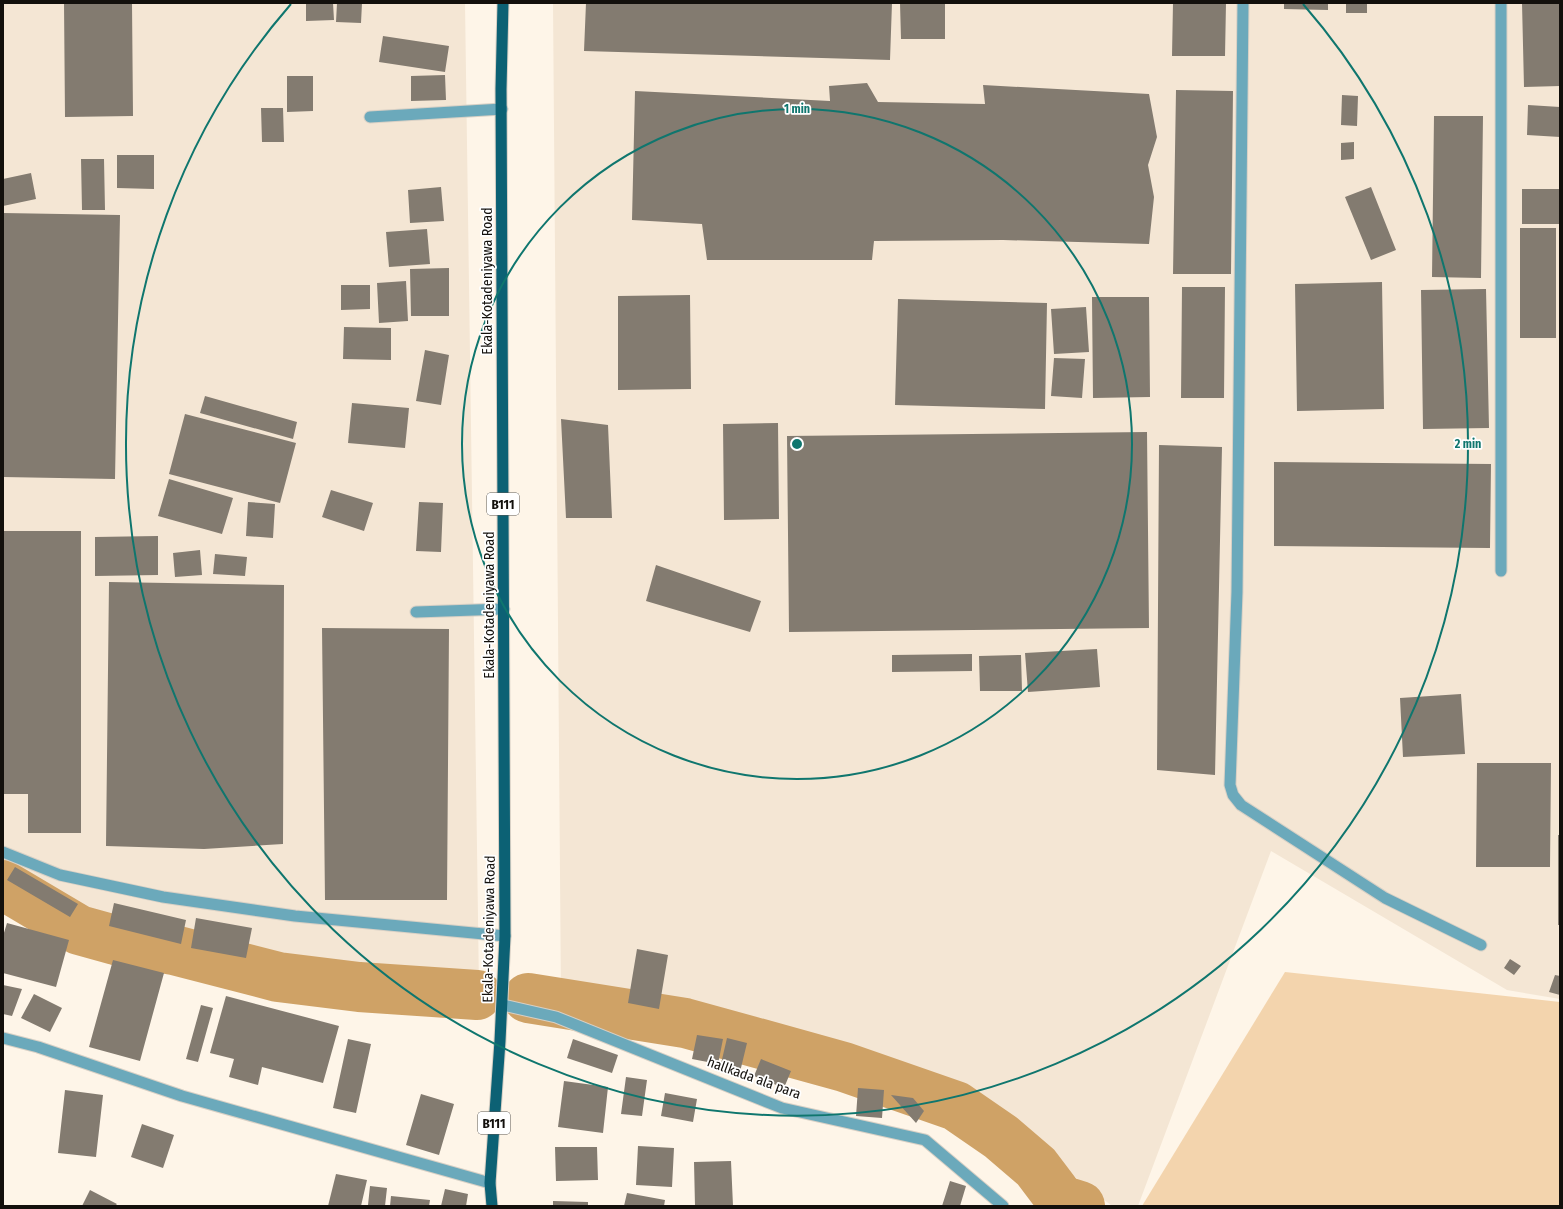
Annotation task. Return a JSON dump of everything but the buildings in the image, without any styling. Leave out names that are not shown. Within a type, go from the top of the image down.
[{"type":"main road","name":"Ekala-Kotadeniyawa Road","points":[[492,1206],[490,1183],[503,1005],[505,936],[502,109],[503,3]]},
{"type":"street","points":[[1243,3],[1237,592],[1230,785],[1233,795],[1241,805],[1385,898],[1481,945]]},
{"type":"street","points":[[1501,3],[1501,571]]},
{"type":"street","points":[[370,117],[502,109]]},
{"type":"street","points":[[416,612],[504,609]]},
{"type":"street","points":[[3,852],[60,875],[163,896],[294,916],[505,936]]},
{"type":"street","name":"hallkada ala para","points":[[503,1005],[556,1017],[782,1108],[925,1140],[1003,1206]]},
{"type":"street","points":[[3,1038],[38,1047],[182,1096],[490,1183]]},
{"type":"shaded area","points":[[3,3],[465,3],[479,988],[268,962],[89,923],[3,874]]},
{"type":"shaded area","points":[[553,3],[1560,3],[1560,999],[1507,990],[1271,851],[1138,1206],[1112,1206],[963,1089],[691,1014],[561,998]]},
{"type":"shaded area","points":[[1285,972],[1560,1002],[1560,1206],[1142,1206]]},
{"type":"waterway","points":[[3,885],[79,930],[115,940],[174,950],[278,977],[359,987],[477,995]]},
{"type":"waterway","points":[[528,998],[685,1023],[844,1067],[956,1106],[1001,1137],[1036,1167],[1061,1200],[1080,1206]]}]
